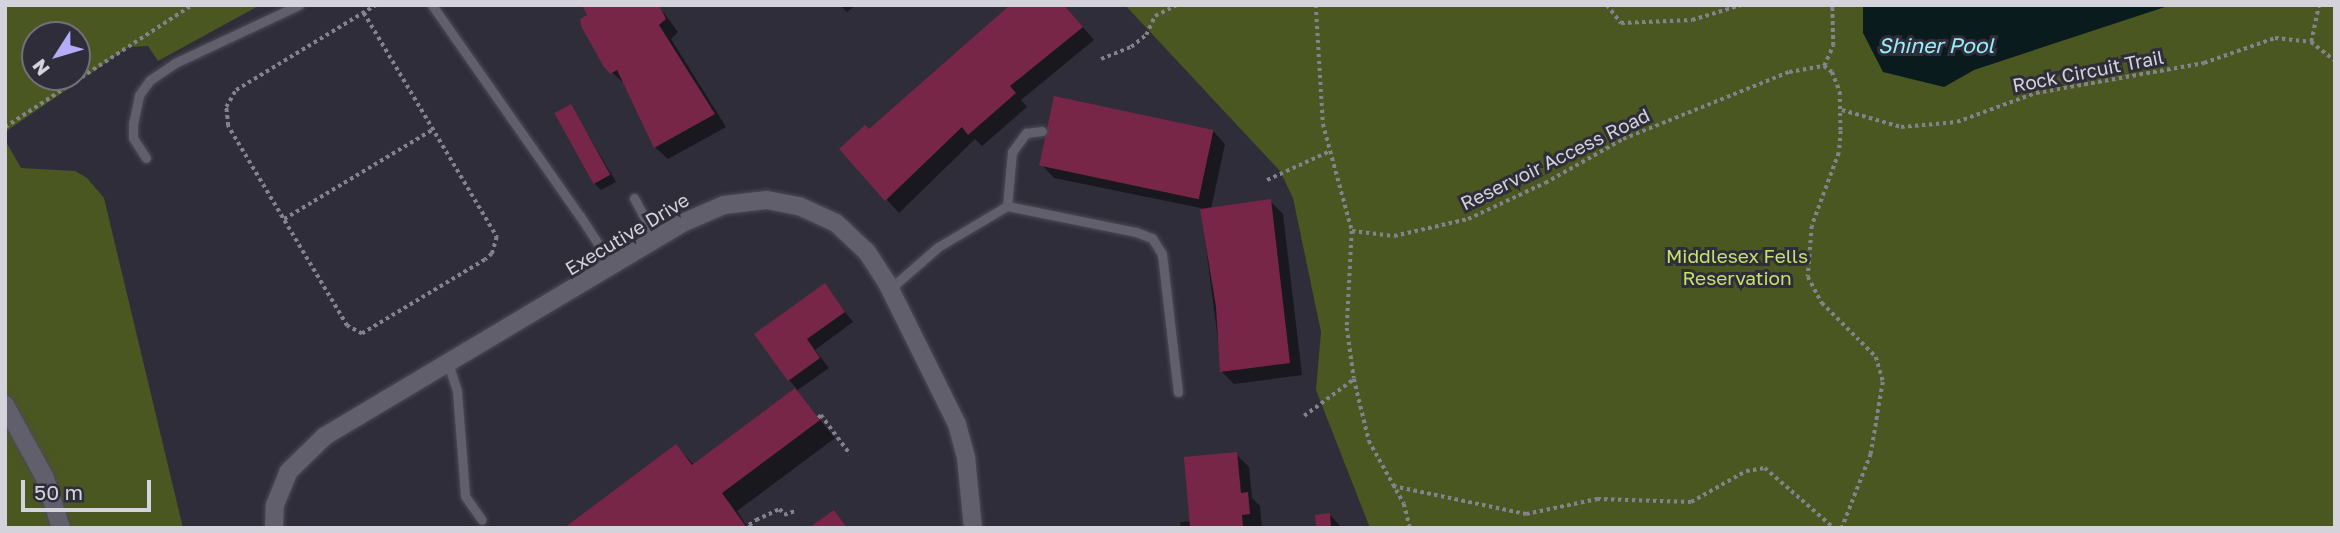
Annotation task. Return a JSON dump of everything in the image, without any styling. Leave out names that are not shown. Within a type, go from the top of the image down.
[{"type":"street","name":"Executive Drive","points":[[274,528],[278,494],[303,454],[448,363],[656,239],[724,205],[767,201],[799,206],[836,223],[867,252],[891,288],[957,424],[967,457],[972,528]]},
{"type":"street","points":[[5,405],[45,478],[61,528]]},
{"type":"lane","points":[[146,158],[133,138],[132,124],[139,95],[150,80],[175,63],[299,5]]},
{"type":"lane","points":[[432,5],[580,216],[600,247],[605,270]]},
{"type":"lane","points":[[1007,206],[1012,152],[1026,133],[1042,131]]},
{"type":"lane","points":[[634,198],[656,239]]},
{"type":"lane","points":[[891,288],[938,247],[1007,206],[1112,225],[1152,239],[1161,254],[1168,286],[1178,392]]},
{"type":"lane","points":[[448,363],[457,391],[459,462],[465,496],[482,520]]},
{"type":"path","points":[[5,127],[192,5]]},
{"type":"path","points":[[364,13],[493,226],[496,246],[485,260],[366,332],[356,334],[347,326],[228,126],[229,98],[376,5]]},
{"type":"path","points":[[1101,59],[1131,47],[1146,35],[1155,16],[1177,5]]},
{"type":"path","points":[[1316,5],[1316,46],[1328,152],[1352,231],[1347,328],[1354,379],[1369,441],[1393,486],[1410,528]]},
{"type":"path","points":[[1607,5],[1621,23],[1692,20],[1741,5]]},
{"type":"path","points":[[1832,5],[1833,46],[1824,66],[1836,80],[1842,110],[1839,153],[1812,226],[1806,264],[1822,303],[1876,358],[1883,382],[1871,454],[1842,528]]},
{"type":"path","points":[[2319,5],[2311,42],[2335,61]]},
{"type":"path","name":"Rock Circuit Trail","points":[[1842,110],[1901,127],[1957,122],[2036,93],[2204,63],[2275,38],[2311,42]]},
{"type":"path","name":"Reservoir Access Road","points":[[1352,231],[1394,236],[1468,219],[1545,183],[1623,139],[1746,88],[1810,66],[1824,66]]},
{"type":"path","points":[[284,219],[434,129]]},
{"type":"path","points":[[1267,180],[1328,152]]},
{"type":"path","points":[[1304,416],[1354,379]]},
{"type":"path","points":[[818,418],[821,415],[850,454]]},
{"type":"path","points":[[1393,486],[1526,514],[1597,499],[1691,502],[1746,471],[1765,468],[1834,528]]},
{"type":"path","points":[[749,526],[780,509],[783,515],[795,511]]},
{"type":"green space","points":[[5,5],[260,5],[158,61],[148,46],[129,47],[91,73],[91,21],[21,21],[21,91],[65,91],[5,132]]},
{"type":"green space","name":"Middlesex Fells Reservation","points":[[1125,5],[2335,5],[2335,528],[1370,528],[1316,390],[1321,332],[1293,198],[1280,171]]},
{"type":"green space","points":[[5,140],[21,168],[75,171],[87,178],[104,198],[183,528],[5,528]]},
{"type":"water","name":"Shiner Pool","points":[[1863,5],[2171,5],[1974,70],[1944,87],[1883,72],[1863,33]]},
{"type":"building","points":[[582,5],[659,5],[666,19],[659,25],[715,114],[654,148],[617,70],[610,74],[604,67],[582,28],[580,19],[587,15]]},
{"type":"building","points":[[1010,5],[1064,5],[1083,27],[1010,86],[1016,93],[968,135],[962,127],[885,201],[839,149],[865,125],[869,129]]},
{"type":"building","points":[[1054,96],[1213,130],[1199,199],[1039,165]]},
{"type":"building","points":[[571,104],[610,175],[594,184],[554,113]]},
{"type":"building","points":[[1271,199],[1290,363],[1220,372],[1216,307],[1200,209]]},
{"type":"building","points":[[825,283],[845,312],[807,339],[820,358],[788,381],[754,334]]},
{"type":"building","points":[[795,388],[820,420],[722,493],[747,528],[564,528],[676,444],[692,465]]},
{"type":"building","points":[[1237,452],[1241,493],[1248,492],[1250,514],[1242,515],[1243,528],[1190,528],[1184,457]]},
{"type":"building","points":[[834,510],[847,528],[809,528]]},
{"type":"building","points":[[1330,513],[1331,528],[1316,528],[1315,515]]}]
